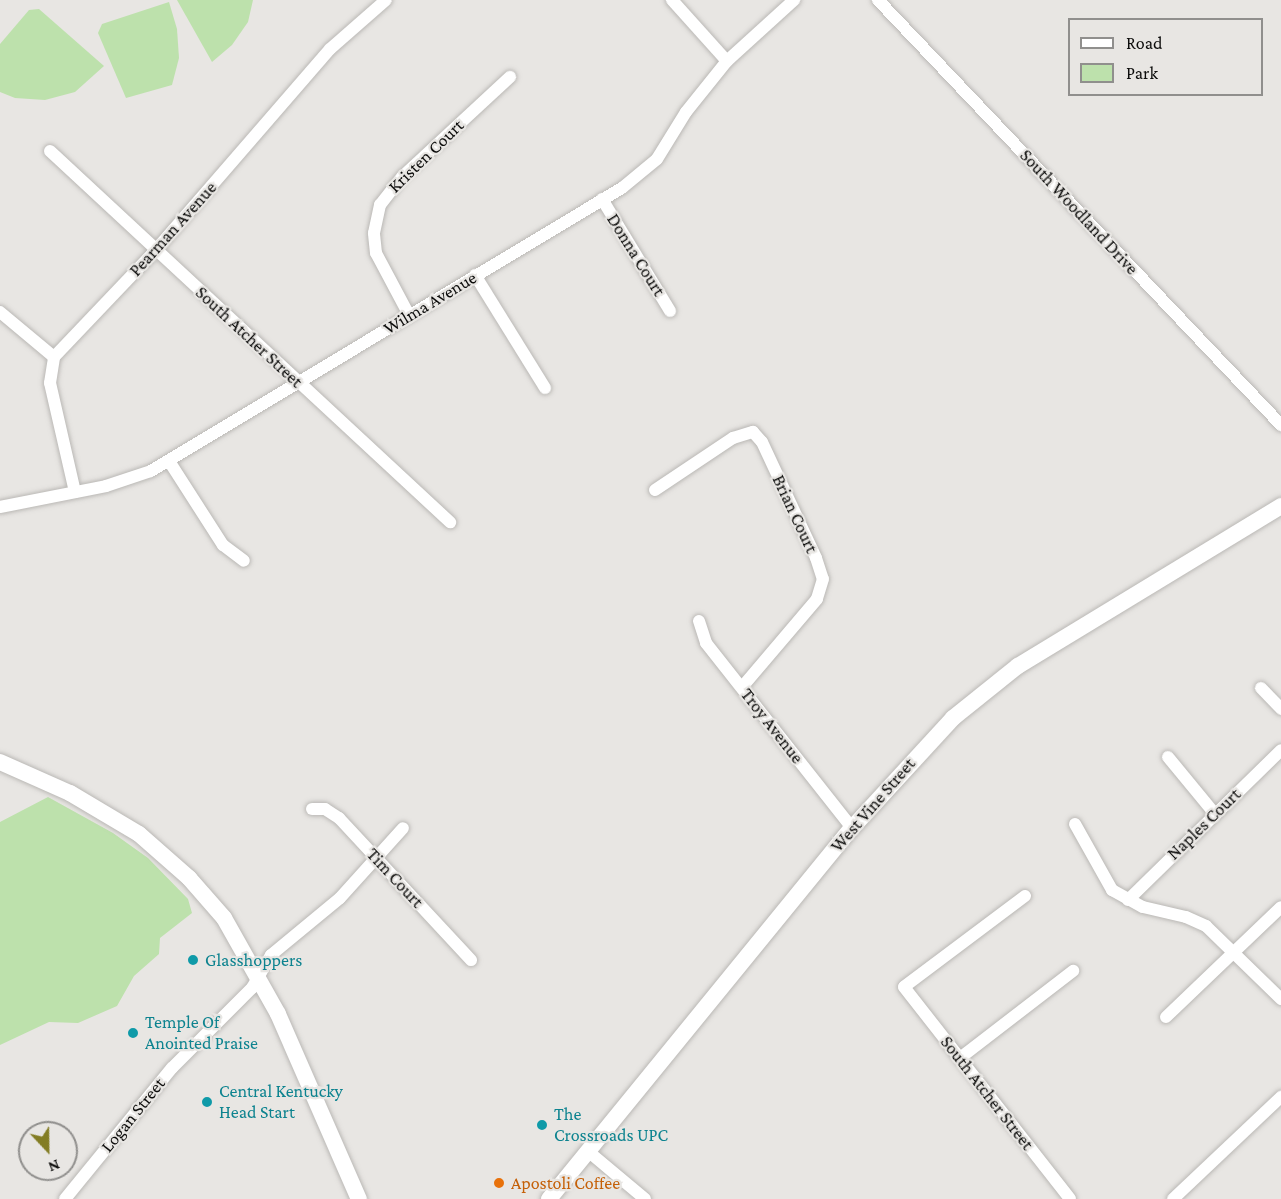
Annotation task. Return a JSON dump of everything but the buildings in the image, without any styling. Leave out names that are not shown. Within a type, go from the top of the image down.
[{"type":"main road","name":"West Vine Street","points":[[549,1199],[852,828],[934,736],[990,687],[1074,630],[1281,506]]},
{"type":"main road","points":[[0,762],[94,805],[170,859],[224,918],[259,975],[359,1199]]},
{"type":"street","name":"Pearman Avenue","points":[[54,357],[155,251],[330,50],[386,0]]},
{"type":"street","points":[[672,0],[727,61]]},
{"type":"street","name":"Wilma Avenue","points":[[0,507],[122,482],[169,461],[602,200],[657,159],[686,112],[727,61],[794,0]]},
{"type":"street","name":"South Woodland Drive","points":[[878,0],[1281,425]]},
{"type":"street","name":"Kristen Court","points":[[409,315],[376,253],[374,233],[380,205],[403,176],[510,77]]},
{"type":"street","name":"South Atcher Street","points":[[50,151],[155,251],[450,522]]},
{"type":"street","name":"Donna Court","points":[[602,200],[670,310]]},
{"type":"street","points":[[475,275],[545,388]]},
{"type":"street","points":[[0,312],[54,357],[50,383],[75,492]]},
{"type":"street","name":"Brian Court","points":[[655,490],[733,438],[753,432],[762,442],[816,558],[823,579],[817,599],[742,687]]},
{"type":"street","points":[[169,461],[223,545],[244,561]]},
{"type":"street","name":"Troy Avenue","points":[[699,621],[706,643],[852,828]]},
{"type":"street","points":[[1262,688],[1281,709]]},
{"type":"street","name":"Naples Court","points":[[1128,900],[1281,750]]},
{"type":"street","points":[[1168,757],[1215,814]]},
{"type":"street","name":"Tim Court","points":[[312,809],[332,812],[471,960]]},
{"type":"street","points":[[1075,824],[1112,890],[1128,900],[1206,926],[1281,999]]},
{"type":"street","name":"Logan Street","points":[[65,1199],[150,1092],[252,988],[271,955],[340,898],[403,828]]},
{"type":"street","name":"South Atcher Street","points":[[1024,896],[904,987],[1070,1199]]},
{"type":"street","points":[[1166,1017],[1281,907]]},
{"type":"street","points":[[960,1059],[1073,971]]},
{"type":"street","points":[[1173,1199],[1281,1097]]},
{"type":"street","points":[[588,1152],[645,1199]]},
{"type":"green space","points":[[177,0],[253,0],[248,22],[232,45],[212,62]]},
{"type":"green space","points":[[169,2],[177,29],[179,58],[172,85],[126,98],[98,33],[102,24]]},
{"type":"green space","points":[[39,9],[104,66],[75,92],[45,100],[15,98],[0,92],[0,44],[29,10]]},
{"type":"green space","points":[[48,797],[113,833],[148,858],[188,899],[192,913],[160,938],[159,954],[134,976],[117,1006],[78,1023],[49,1022],[0,1045],[0,822]]},
{"type":"place","name":"Glasshoppers","points":[[193,960]]},
{"type":"place","name":"Temple Of Anointed Praise","points":[[133,1033]]},
{"type":"place","name":"Central Kentucky Head Start","points":[[207,1102]]},
{"type":"place","name":"The Crossroads UPC","points":[[542,1125]]},
{"type":"place","name":"Apostoli Coffee","points":[[499,1183]]}]
